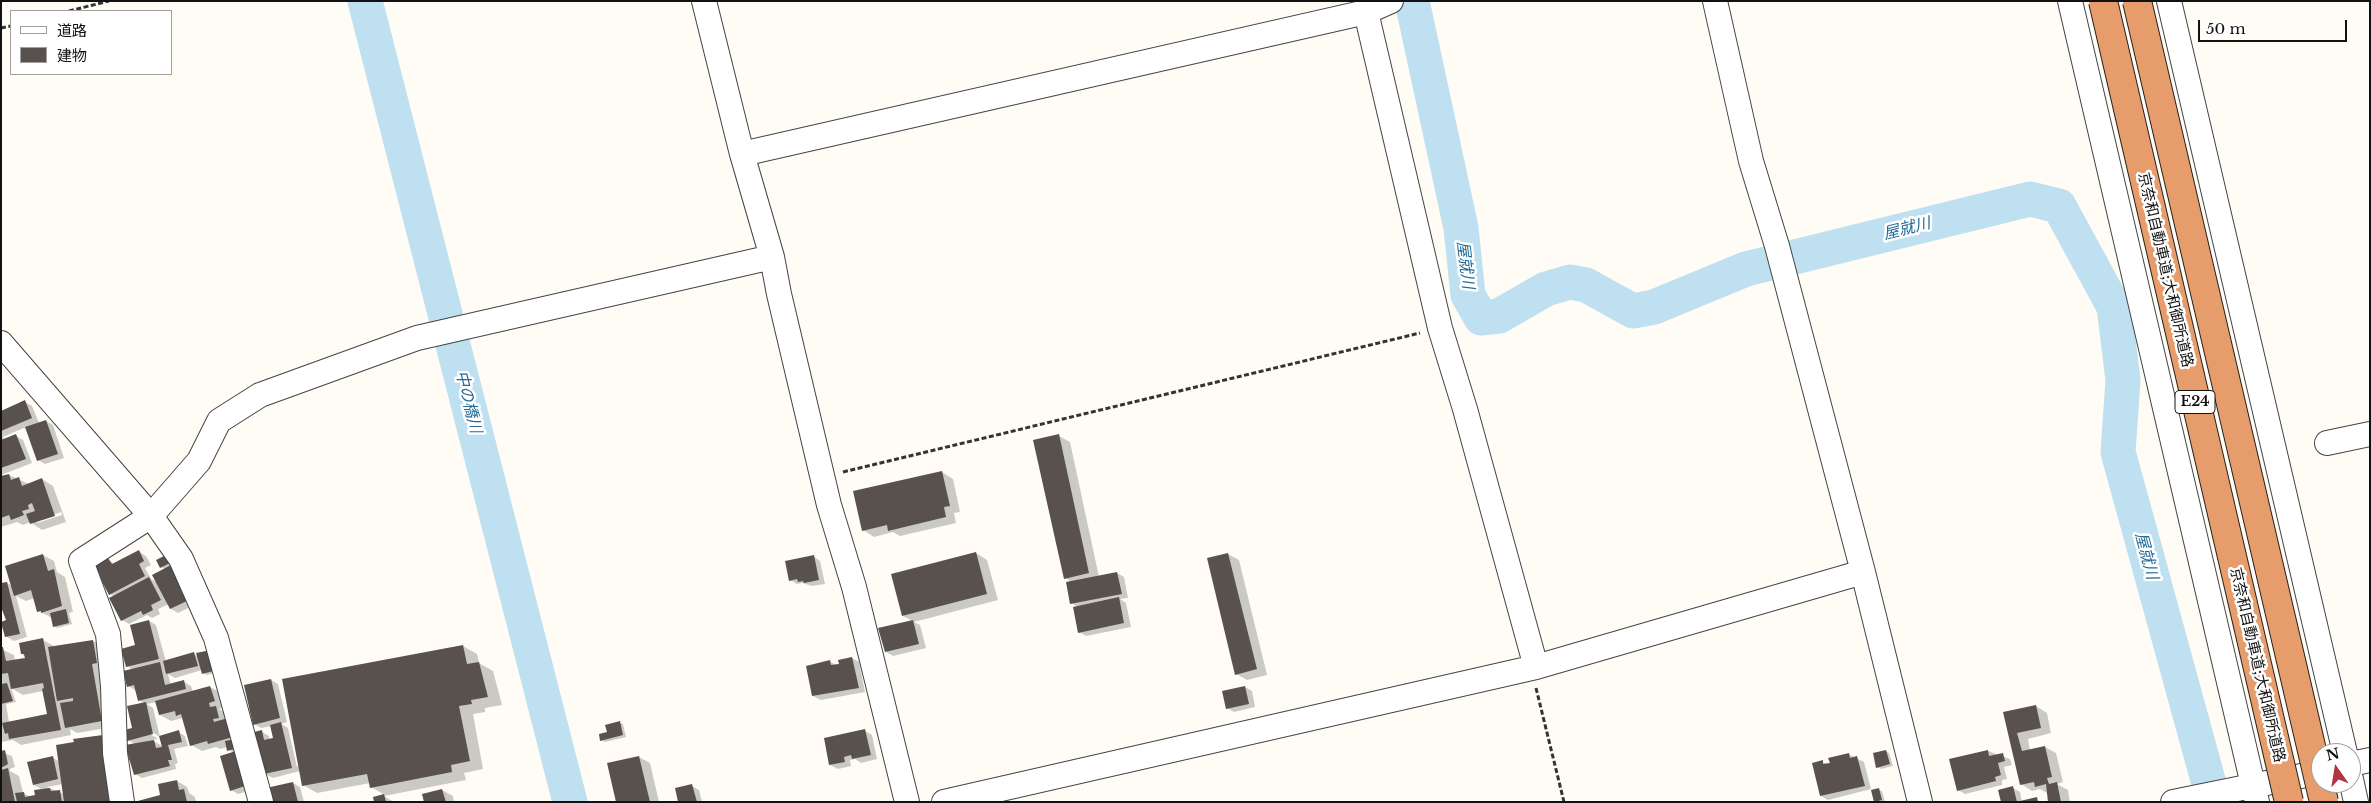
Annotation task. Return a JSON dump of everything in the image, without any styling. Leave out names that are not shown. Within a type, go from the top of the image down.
[{"type":"highway","name":"京奈和自動車道;大和御所道路","points":[[2103,1],[2289,802]]},
{"type":"highway","name":"E24","points":[[2138,1],[2324,802]]},
{"type":"street","points":[[704,1],[742,154],[772,256],[779,294],[822,476],[854,587],[907,802]]},
{"type":"street","points":[[742,154],[1366,12],[1391,1]]},
{"type":"street","points":[[1715,1],[1751,162],[1777,246],[1863,572],[1920,802]]},
{"type":"street","points":[[2070,1],[2255,794]]},
{"type":"street","points":[[2169,1],[2343,743]]},
{"type":"street","points":[[1366,12],[1440,328],[1465,409],[1534,668]]},
{"type":"street","points":[[122,802],[114,753],[113,686],[108,634],[81,561],[151,516],[199,461],[219,421],[260,396],[417,338],[772,256]]},
{"type":"street","points":[[1,343],[151,516],[181,560],[216,638],[261,802]]},
{"type":"street","points":[[2327,443],[2370,434]]},
{"type":"street","points":[[944,802],[1534,668],[1863,572]]},
{"type":"street","points":[[2184,799],[2227,790],[2255,794],[2311,775]]},
{"type":"path","points":[[72,10],[109,1]]},
{"type":"path","points":[[822,476],[1440,328]]},
{"type":"path","points":[[1534,668],[1564,802]]},
{"type":"building","points":[[25,400],[32,418],[1,431],[1,411]]},
{"type":"building","points":[[46,420],[58,454],[37,461],[25,427]]},
{"type":"building","points":[[16,434],[26,459],[1,468],[1,440]]},
{"type":"building","points":[[1059,434],[1089,573],[1064,579],[1033,440]]},
{"type":"building","points":[[942,471],[950,506],[944,507],[946,517],[888,531],[887,525],[862,531],[853,491]]},
{"type":"building","points":[[9,474],[11,480],[19,477],[22,486],[42,478],[55,516],[30,524],[26,514],[35,511],[32,503],[28,505],[29,509],[22,511],[24,515],[11,520],[9,515],[1,518],[1,476]]},
{"type":"building","points":[[139,550],[144,561],[139,564],[145,576],[109,595],[94,566],[108,558],[112,564]]},
{"type":"building","points":[[976,552],[987,594],[902,616],[891,574]]},
{"type":"building","points":[[1228,553],[1257,669],[1235,675],[1207,558]]},
{"type":"building","points":[[43,554],[48,571],[54,569],[62,606],[41,613],[41,611],[37,612],[31,590],[14,596],[5,566]]},
{"type":"building","points":[[166,555],[170,563],[160,568],[156,560]]},
{"type":"building","points":[[814,555],[819,580],[804,583],[803,581],[798,582],[797,579],[789,581],[785,561]]},
{"type":"building","points":[[171,565],[189,600],[170,609],[152,575]]},
{"type":"building","points":[[1117,572],[1122,594],[1070,604],[1066,582]]},
{"type":"building","points":[[149,577],[161,600],[151,605],[153,610],[143,615],[141,611],[121,621],[109,598]]},
{"type":"building","points":[[7,582],[20,634],[5,637],[1,622],[6,620],[1,607],[1,583]]},
{"type":"building","points":[[1119,597],[1124,623],[1078,633],[1073,607]]},
{"type":"building","points":[[66,609],[69,623],[53,627],[50,613]]},
{"type":"building","points":[[149,620],[159,659],[126,667],[121,649],[135,645],[130,625]]},
{"type":"building","points":[[913,620],[919,644],[885,652],[878,628]]},
{"type":"building","points":[[43,638],[61,730],[9,739],[8,733],[5,734],[2,723],[47,714],[42,689],[44,688],[43,683],[11,689],[8,673],[1,674],[1,647],[3,647],[6,661],[25,658],[24,654],[21,654],[19,643]]},
{"type":"building","points":[[93,640],[97,663],[92,664],[102,721],[65,728],[60,703],[73,701],[73,698],[57,701],[48,647]]},
{"type":"building","points":[[463,645],[467,664],[479,662],[488,697],[471,700],[472,704],[459,706],[470,761],[451,765],[452,772],[370,788],[367,774],[302,786],[282,679]]},
{"type":"building","points":[[211,650],[217,670],[202,674],[196,653]]},
{"type":"building","points":[[194,652],[198,666],[166,674],[163,661]]},
{"type":"building","points":[[852,657],[859,688],[812,696],[806,666],[830,660],[831,665],[839,664],[838,660]]},
{"type":"building","points":[[160,662],[165,685],[184,680],[186,689],[138,701],[134,685],[127,687],[123,671]]},
{"type":"building","points":[[271,679],[280,718],[253,725],[244,685]]},
{"type":"building","points":[[7,683],[13,701],[1,704],[1,684]]},
{"type":"building","points":[[210,686],[215,701],[209,703],[210,707],[216,706],[219,718],[213,719],[214,722],[228,718],[233,737],[208,744],[207,741],[190,746],[181,714],[176,716],[175,711],[159,715],[155,701]]},
{"type":"building","points":[[1245,686],[1249,704],[1226,709],[1222,691]]},
{"type":"building","points":[[146,702],[153,734],[127,741],[124,730],[132,728],[127,706]]},
{"type":"building","points":[[2036,705],[2041,728],[2017,733],[2022,751],[2045,746],[2052,777],[2047,778],[2049,784],[2057,782],[2061,802],[2048,802],[2046,784],[2035,787],[2034,782],[2020,785],[2003,712]]},
{"type":"building","points":[[620,721],[623,735],[600,741],[599,734],[607,732],[605,725]]},
{"type":"building","points":[[281,722],[292,768],[264,774],[254,732],[262,730],[264,740],[273,738],[270,725]]},
{"type":"building","points":[[865,729],[871,755],[852,759],[851,755],[844,757],[845,762],[829,765],[824,738]]},
{"type":"building","points":[[179,730],[182,742],[168,745],[172,760],[168,760],[170,766],[134,775],[125,745],[154,740],[156,748],[162,747],[159,736]]},
{"type":"building","points":[[103,735],[112,802],[64,802],[56,745],[74,742],[73,739]]},
{"type":"building","points":[[235,739],[238,748],[227,751],[225,741]]},
{"type":"building","points":[[5,750],[8,764],[1,768],[1,751]]},
{"type":"building","points":[[1886,750],[1890,764],[1876,768],[1873,753]]},
{"type":"building","points":[[1988,750],[1989,756],[2003,753],[2005,761],[1998,763],[2001,775],[1995,777],[1996,781],[1957,791],[1949,759]]},
{"type":"building","points":[[236,751],[245,786],[230,791],[220,756]]},
{"type":"building","points":[[1849,753],[1850,758],[1857,756],[1865,786],[1820,796],[1812,763],[1823,760],[1823,764],[1830,763],[1828,758]]},
{"type":"building","points":[[53,756],[58,779],[33,785],[27,762]]},
{"type":"building","points":[[639,756],[650,802],[616,802],[607,763]]},
{"type":"building","points":[[8,768],[15,802],[1,802],[1,770]]},
{"type":"building","points":[[177,780],[179,790],[184,789],[187,802],[134,802],[160,795],[158,784]]},
{"type":"building","points":[[293,782],[298,802],[270,802],[266,788]]},
{"type":"building","points":[[692,784],[697,802],[678,802],[675,788]]},
{"type":"building","points":[[2013,786],[2017,802],[2001,802],[1998,790]]},
{"type":"building","points":[[50,788],[51,791],[60,790],[62,802],[17,802],[15,793],[24,792],[25,797],[35,795],[34,790]]},
{"type":"building","points":[[1879,788],[1882,800],[1874,802],[1871,790]]},
{"type":"building","points":[[442,789],[446,802],[424,802],[422,794]]},
{"type":"building","points":[[384,794],[386,802],[374,802],[373,797]]},
{"type":"building","points":[[2037,797],[2038,802],[2020,802],[2020,801]]},
{"type":"waterway","name":"中の橋川","points":[[365,1],[570,802]]},
{"type":"waterway","name":"屋就川","points":[[1412,1],[1461,228],[1468,295],[1481,318],[1499,316],[1546,289],[1570,282],[1586,285],[1633,311],[1654,307],[1746,269],[2030,199],[2059,206],[2114,307],[2123,380],[2118,452],[2214,802]]}]
